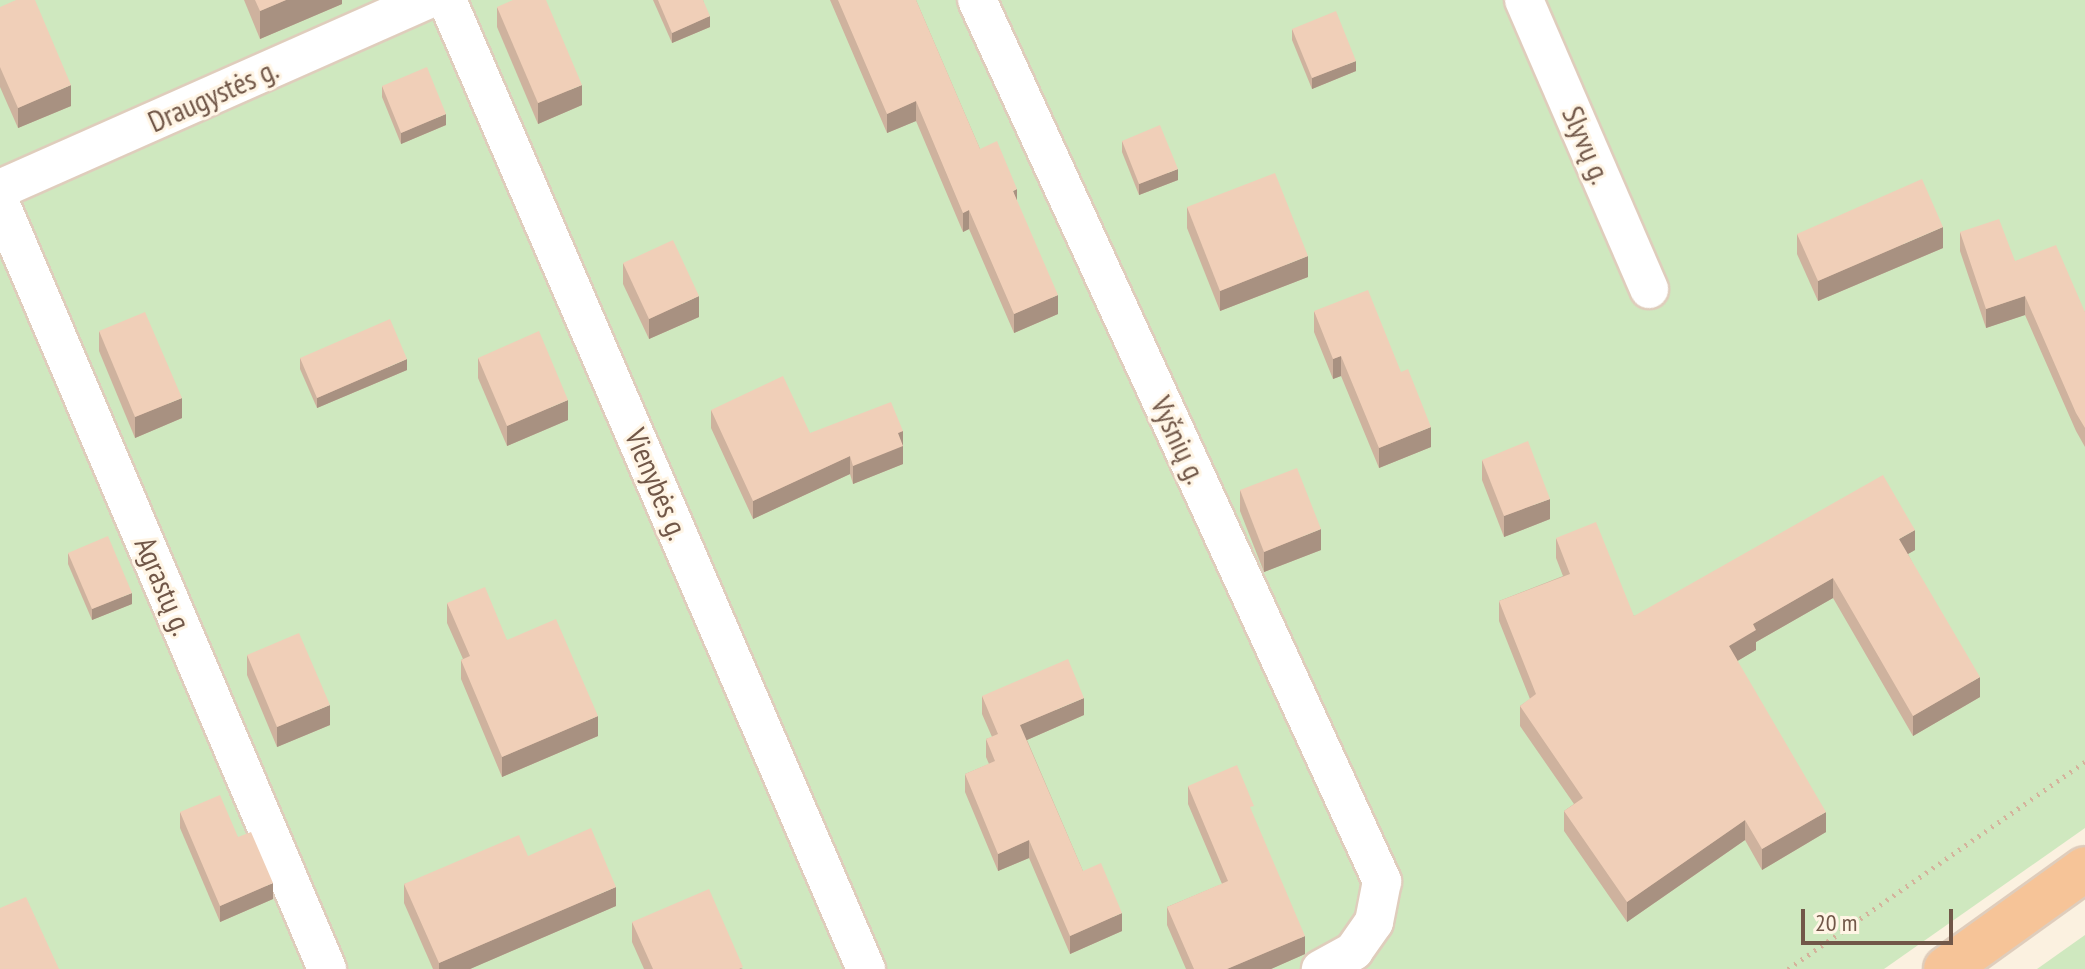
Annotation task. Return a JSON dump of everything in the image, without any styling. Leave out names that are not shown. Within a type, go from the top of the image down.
[{"type":"highway","points":[[1946,969],[2085,869]]},
{"type":"street","name":"Draugystės g.","points":[[0,189],[427,0]]},
{"type":"street","name":"Vienybės g.","points":[[447,0],[866,969]]},
{"type":"street","name":"Vyšnių g.","points":[[977,0],[1382,881],[1374,922],[1354,951],[1321,969]]},
{"type":"street","name":"Slyvų g.","points":[[1524,0],[1649,289]]},
{"type":"street","name":"Agrastų g.","points":[[0,203],[327,969]]},
{"type":"path","points":[[1788,969],[2085,762]]},
{"type":"green space","points":[[0,0],[2085,0],[2085,828],[1884,969],[0,969]]},
{"type":"green space","points":[[2085,935],[2085,969],[2037,969]]},
{"type":"building","points":[[16,0],[35,0],[71,85],[18,108],[0,67],[0,7]]},
{"type":"building","points":[[255,0],[286,0],[260,11]]},
{"type":"building","points":[[513,0],[546,0],[582,85],[538,103],[497,7]]},
{"type":"building","points":[[658,0],[703,0],[710,16],[672,33]]},
{"type":"building","points":[[838,0],[916,0],[980,149],[997,141],[1017,189],[1013,191],[1058,295],[1014,314],[969,210],[963,213],[916,101],[887,114]]},
{"type":"building","points":[[1336,11],[1356,61],[1312,78],[1292,29]]},
{"type":"building","points":[[427,67],[446,114],[401,133],[382,86]]},
{"type":"building","points":[[1160,125],[1178,169],[1139,184],[1122,141]]},
{"type":"building","points":[[1275,173],[1308,256],[1220,291],[1187,207]]},
{"type":"building","points":[[1922,179],[1943,227],[1818,281],[1797,234]]},
{"type":"building","points":[[1999,219],[2015,261],[2056,245],[2085,312],[2085,428],[2025,296],[1986,309],[1960,232]]},
{"type":"building","points":[[673,240],[699,296],[649,319],[623,263]]},
{"type":"building","points":[[1368,290],[1401,372],[1408,369],[1431,427],[1379,448],[1341,356],[1333,359],[1314,311]]},
{"type":"building","points":[[145,312],[182,398],[135,417],[99,331]]},
{"type":"building","points":[[390,319],[407,359],[317,398],[300,358]]},
{"type":"building","points":[[539,331],[568,400],[507,426],[478,358]]},
{"type":"building","points":[[783,376],[810,433],[891,402],[903,431],[898,433],[903,446],[853,466],[850,456],[753,501],[711,410]]},
{"type":"building","points":[[1528,441],[1550,499],[1504,516],[1482,460]]},
{"type":"building","points":[[1297,468],[1321,529],[1264,552],[1240,490]]},
{"type":"building","points":[[1883,475],[1915,530],[1899,539],[1980,677],[1913,716],[1833,578],[1753,624],[1756,630],[1729,646],[1826,812],[1762,849],[1745,820],[1627,902],[1564,811],[1583,798],[1520,706],[1536,694],[1499,601],[1570,574],[1556,538],[1596,522],[1634,616]]},
{"type":"building","points":[[108,536],[132,593],[92,609],[68,553]]},
{"type":"building","points":[[485,587],[507,640],[556,619],[598,716],[502,757],[461,660],[470,656],[447,603]]},
{"type":"building","points":[[299,633],[330,705],[277,727],[247,655]]},
{"type":"building","points":[[1068,659],[1084,698],[1020,725],[1083,871],[1101,863],[1122,913],[1070,936],[1029,840],[998,854],[965,774],[995,761],[986,739],[998,734],[982,696]]},
{"type":"building","points":[[1237,765],[1254,806],[1250,807],[1305,936],[1227,969],[1194,969],[1167,907],[1228,881],[1188,786]]},
{"type":"building","points":[[220,795],[238,837],[251,832],[273,883],[220,906],[180,812]]},
{"type":"building","points":[[591,828],[616,887],[439,963],[404,884],[519,835],[528,856]]},
{"type":"building","points":[[709,889],[743,967],[653,969],[632,922]]},
{"type":"building","points":[[26,897],[59,969],[0,969],[0,908]]}]
